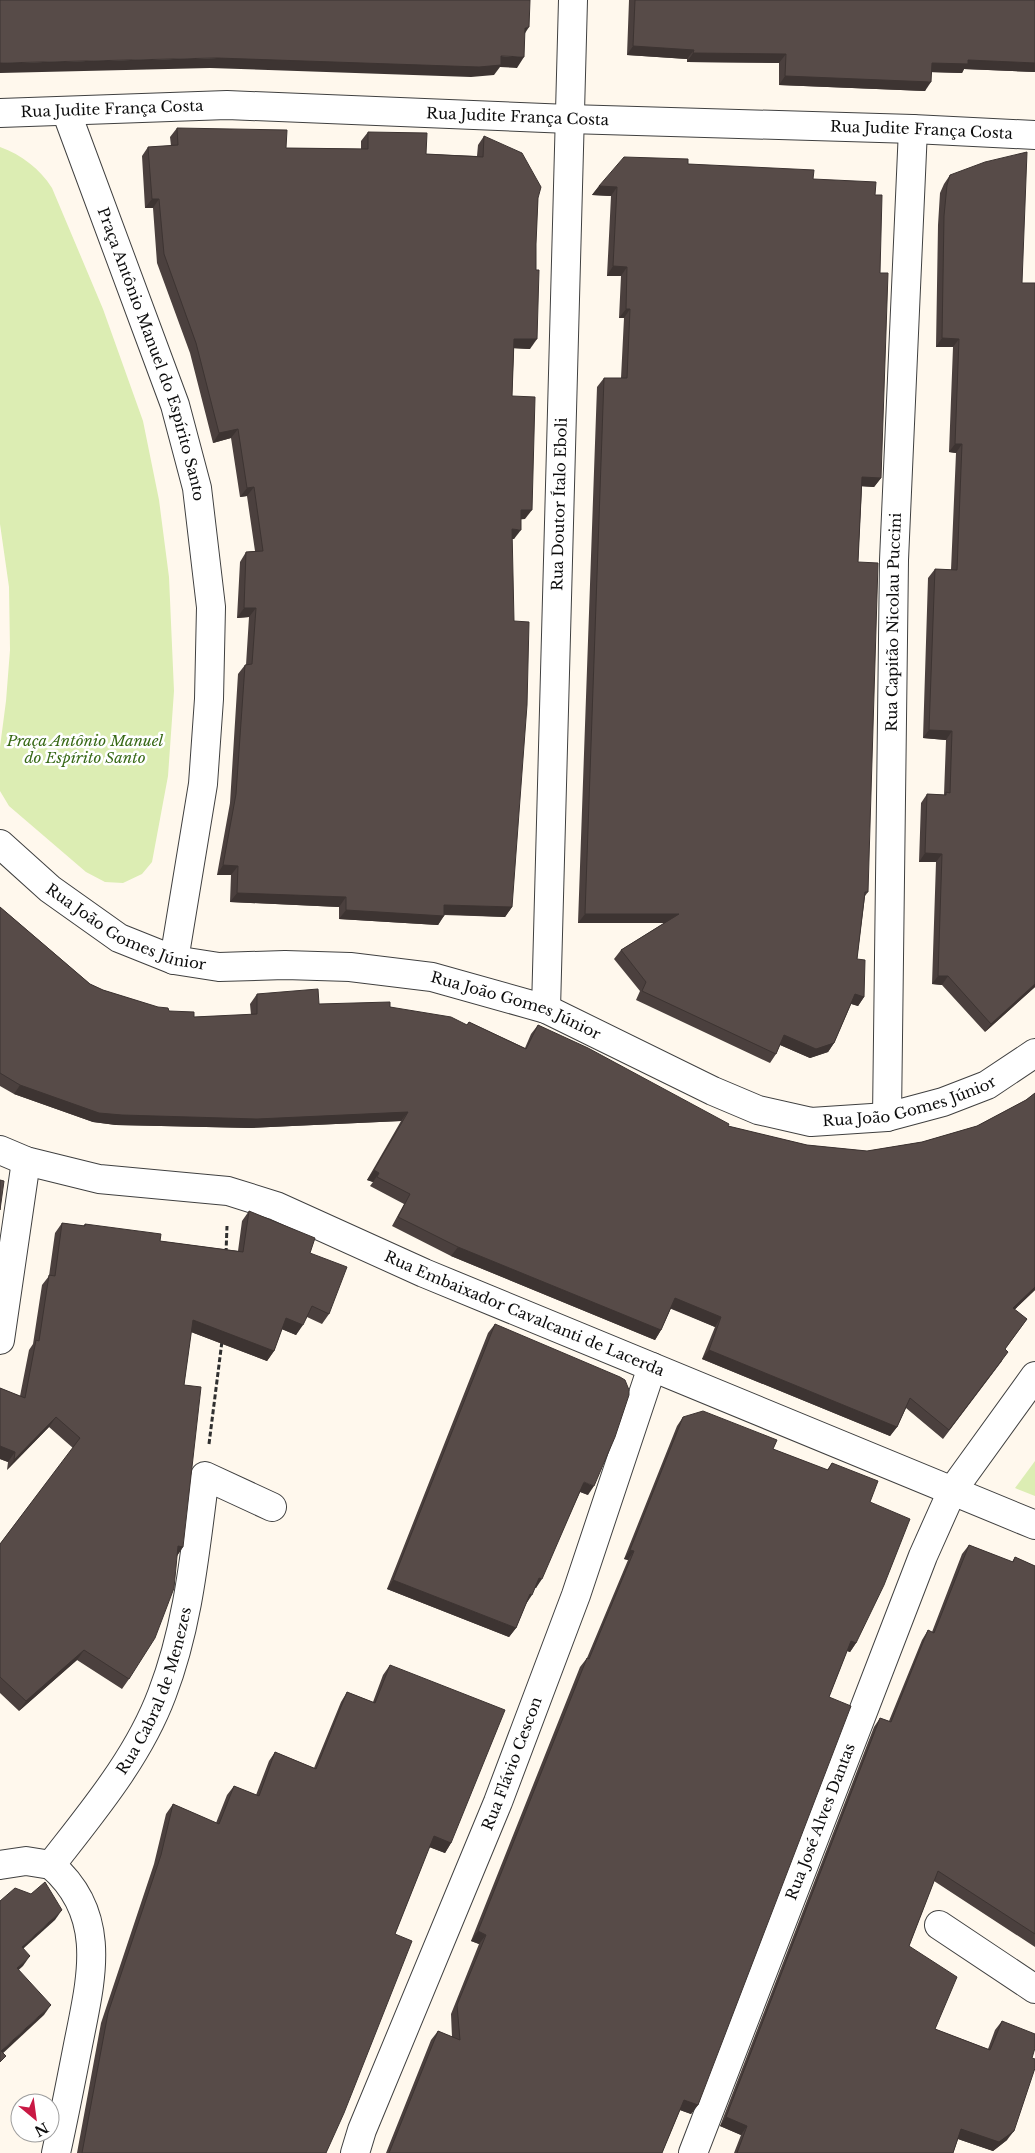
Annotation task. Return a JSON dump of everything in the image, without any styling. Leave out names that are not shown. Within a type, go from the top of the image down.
[{"type":"street","name":"Rua Doutor Ítalo Eboli","points":[[546,1009],[573,0]]},
{"type":"street","name":"Rua Judite França Costa","points":[[0,113],[227,105],[1035,135]]},
{"type":"street","name":"Praça Antônio Manuel do Espírito Santo","points":[[66,111],[175,405],[197,488],[211,606],[209,699],[203,784],[174,960]]},
{"type":"street","name":"Rua Capitão Nicolau Puccini","points":[[887,1117],[894,560],[913,129]]},
{"type":"street","name":"Rua João Gomes Júnior","points":[[0,844],[50,889],[118,938],[174,960],[219,967],[286,965],[350,968],[432,977],[546,1009],[713,1091],[758,1110],[811,1122],[887,1117],[944,1102],[987,1085],[1035,1053]]},
{"type":"street","name":"Rua Embaixador Cavalcanti de Lacerda","points":[[0,1150],[26,1161],[99,1178],[228,1191],[276,1206],[424,1273],[1035,1525]]},
{"type":"street","points":[[0,1340],[26,1161]]},
{"type":"street","name":"Rua Flávio Cescon","points":[[355,2153],[362,2130],[498,1802],[576,1595],[652,1367]]},
{"type":"street","name":"Rua José Alves Dantas","points":[[693,2153],[923,1556],[952,1491],[1035,1376]]},
{"type":"street","points":[[205,1476],[272,1507]]},
{"type":"street","name":"Rua Cabral de Menezes","points":[[51,1865],[106,1795],[136,1746],[162,1697],[176,1654],[187,1609],[205,1476]]},
{"type":"street","points":[[0,1865],[26,1861],[51,1865],[67,1879],[77,1894],[85,1912],[90,1937],[92,1971],[56,2153]]},
{"type":"street","points":[[939,1924],[1035,1989]]},
{"type":"path","points":[[226,1259],[228,1191]]},
{"type":"path","points":[[205,1476],[222,1337]]},
{"type":"green space","name":"Praça Antônio Manuel do Espírito Santo","points":[[0,147],[30,163],[52,188],[103,309],[143,421],[159,500],[169,577],[174,691],[168,776],[152,862],[142,874],[123,883],[105,882],[86,872],[9,806],[0,791],[0,747],[10,650],[9,587],[0,524]]},
{"type":"green space","points":[[1035,1461],[1035,1496],[1015,1488]]},
{"type":"building","points":[[0,0],[530,0],[529,27],[525,28],[524,57],[501,56],[501,65],[479,67],[217,58],[0,63]]},
{"type":"building","points":[[635,0],[1035,0],[1035,63],[968,60],[968,64],[932,63],[931,82],[785,76],[786,54],[693,53],[694,50],[633,46]]},
{"type":"building","points":[[177,128],[287,130],[286,148],[368,149],[368,132],[427,133],[426,154],[483,157],[484,136],[522,153],[541,187],[538,198],[536,244],[536,270],[539,270],[537,339],[514,339],[512,396],[535,397],[532,510],[521,510],[521,530],[512,529],[514,621],[529,622],[527,705],[512,907],[444,905],[444,916],[346,910],[346,897],[237,893],[238,866],[223,865],[236,794],[245,665],[252,664],[256,608],[244,608],[246,552],[263,551],[254,487],[247,488],[238,429],[219,433],[196,343],[164,254],[159,199],[152,199],[148,147],[178,145]]},
{"type":"building","points":[[1027,152],[1022,283],[1035,283],[1035,984],[991,1024],[948,976],[938,976],[942,854],[925,853],[927,794],[946,795],[946,792],[950,793],[952,731],[929,730],[935,569],[957,570],[962,444],[955,444],[959,339],[942,338],[944,216],[947,185],[950,175],[985,162]]},
{"type":"building","points":[[624,157],[688,159],[688,164],[814,170],[813,179],[876,182],[875,195],[882,195],[880,273],[888,273],[881,478],[862,477],[858,562],[878,563],[868,892],[865,892],[857,959],[865,960],[864,997],[855,994],[834,1043],[816,1049],[784,1035],[776,1054],[642,991],[646,982],[621,950],[679,914],[585,914],[604,378],[627,378],[630,309],[626,309],[627,267],[613,266],[617,187],[599,186]]},
{"type":"building","points":[[0,907],[90,984],[103,990],[158,1007],[168,1008],[169,1011],[194,1012],[194,1017],[257,1014],[257,994],[318,989],[319,1004],[390,1002],[390,1007],[451,1017],[467,1025],[469,1022],[526,1049],[538,1025],[588,1048],[729,1124],[728,1126],[807,1145],[867,1151],[922,1142],[977,1126],[1026,1100],[1035,1093],[1035,1287],[1013,1308],[1027,1319],[1005,1349],[1008,1352],[949,1430],[910,1398],[897,1427],[709,1350],[721,1317],[675,1298],[661,1330],[458,1247],[398,1217],[410,1194],[377,1177],[379,1173],[374,1170],[408,1112],[257,1119],[122,1115],[99,1113],[20,1085],[0,1073]]},
{"type":"building","points":[[0,1180],[4,1181],[0,1210]]},
{"type":"building","points":[[249,1211],[315,1238],[310,1253],[347,1267],[329,1314],[312,1306],[303,1325],[286,1318],[274,1351],[193,1320],[184,1385],[201,1387],[183,1547],[178,1546],[174,1588],[155,1638],[129,1679],[84,1650],[26,1701],[0,1677],[0,1544],[80,1438],[56,1417],[14,1460],[15,1452],[0,1446],[0,1388],[25,1398],[36,1340],[39,1341],[49,1275],[55,1276],[62,1223],[85,1226],[85,1224],[161,1234],[160,1241],[243,1252]]},
{"type":"building","points":[[495,1324],[620,1377],[625,1380],[629,1390],[615,1437],[594,1486],[584,1482],[542,1579],[539,1578],[532,1595],[530,1594],[516,1628],[393,1580]]},
{"type":"building","points":[[703,1411],[777,1440],[773,1449],[828,1470],[832,1463],[878,1481],[870,1502],[910,1519],[884,1585],[856,1643],[851,1641],[829,1697],[851,1706],[698,2105],[684,2100],[662,2153],[389,2153],[438,2031],[460,2040],[457,2005],[486,1935],[478,1931],[587,1658],[589,1659],[634,1551],[630,1550],[683,1417]]},
{"type":"building","points":[[969,1545],[1013,1562],[1015,1557],[1035,1566],[1035,1934],[938,1871],[909,1946],[957,1977],[935,2029],[990,2050],[1002,2021],[1035,2034],[1035,2048],[1032,2058],[1035,2059],[1035,2068],[1014,2131],[999,2142],[961,2129],[953,2153],[737,2153],[747,2126],[726,2117],[880,1718],[891,1722],[928,1630],[934,1633]]},
{"type":"building","points":[[390,1665],[505,1710],[451,1843],[434,1836],[395,1934],[412,1941],[344,2113],[326,2153],[82,2153],[108,2013],[161,1855],[173,1804],[219,1824],[234,1786],[259,1796],[275,1752],[316,1769],[347,1692],[375,1703]]},
{"type":"building","points":[[45,1882],[62,1910],[22,1947],[30,1956],[17,1968],[51,2005],[1,2051],[6,2056],[0,2062],[0,1901],[15,1888],[31,1894]]}]
